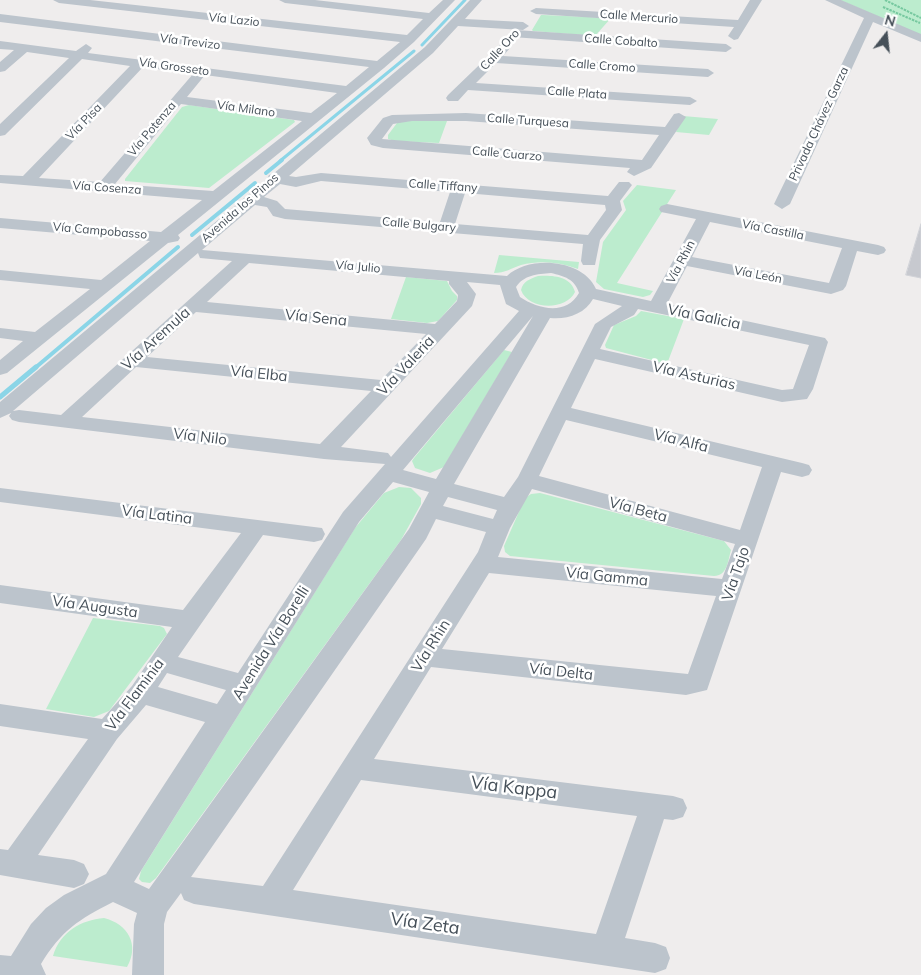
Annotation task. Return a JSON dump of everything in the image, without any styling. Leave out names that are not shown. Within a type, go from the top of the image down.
[{"type":"street","name":"Vía Lazio","points":[[59,0],[406,42],[428,50]]},
{"type":"street","points":[[0,132],[79,55],[153,0]]},
{"type":"street","points":[[285,0],[434,17]]},
{"type":"street","name":"Avenida los Pinos","points":[[0,369],[380,65],[434,17],[449,0]]},
{"type":"street","name":"Avenida los Pinos","points":[[10,414],[203,248],[250,199],[428,50],[476,0]]},
{"type":"street","name":"Calle Oro","points":[[453,98],[495,59],[545,0]]},
{"type":"street","points":[[589,261],[592,240],[614,210],[612,201],[628,179],[646,165],[742,24],[756,0]]},
{"type":"street","points":[[831,0],[921,38]]},
{"type":"street","name":"Privada Chávez Garza","points":[[782,204],[870,17]]},
{"type":"street","name":"Vía Trevizo","points":[[0,18],[380,65]]},
{"type":"street","points":[[460,18],[526,22]]},
{"type":"street","name":"Calle Mercurio","points":[[526,22],[742,24]]},
{"type":"street","name":"Calle Cobalto","points":[[526,22],[726,48]]},
{"type":"street","name":"Vía Grosseto","points":[[0,45],[348,90]]},
{"type":"street","points":[[0,68],[24,48]]},
{"type":"street","name":"Calle Cromo","points":[[495,59],[708,73]]},
{"type":"street","name":"Vía Pisa","points":[[27,181],[140,63]]},
{"type":"street","name":"Vía Potenza","points":[[103,188],[202,71]]},
{"type":"street","name":"Calle Plata","points":[[465,86],[690,101]]},
{"type":"street","name":"Vía Milano","points":[[178,100],[314,118]]},
{"type":"street","points":[[351,114],[374,129]]},
{"type":"street","name":"Calle Turquesa","points":[[374,129],[400,117],[453,116],[669,132]]},
{"type":"street","points":[[333,129],[374,129]]},
{"type":"street","name":"Calle Cuarzo","points":[[374,129],[376,142],[383,144],[646,165]]},
{"type":"street","name":"Calle Tiffany","points":[[243,174],[296,182],[322,177],[612,201]]},
{"type":"street","name":"Vía Cosenza","points":[[0,179],[215,196]]},
{"type":"street","points":[[446,227],[459,188]]},
{"type":"street","name":"Calle Bulgary","points":[[250,199],[272,204],[279,213],[285,214],[592,240]]},
{"type":"street","name":"Vía Castilla","points":[[667,209],[878,250]]},
{"type":"street","name":"Vía Rhin","points":[[657,307],[705,217]]},
{"type":"street","name":"Vía Campobasso","points":[[0,223],[164,237],[203,248]]},
{"type":"street","name":"Vía León","points":[[682,260],[834,289],[851,245]]},
{"type":"street","name":"Vía Julio","points":[[203,248],[246,257],[509,287]]},
{"type":"street","name":"Vía Aremula","points":[[66,421],[246,257]]},
{"type":"street","points":[[538,269],[563,270],[582,280],[587,286],[584,299],[564,311],[536,311],[512,300],[509,287],[517,275],[538,269]]},
{"type":"street","points":[[0,275],[104,285]]},
{"type":"street","name":"Vía Valeria","points":[[324,452],[466,302],[468,296],[461,283]]},
{"type":"street","points":[[584,299],[597,310],[611,318]]},
{"type":"street","name":"Vía Galicia","points":[[584,299],[633,302],[819,342],[803,390],[798,396]]},
{"type":"street","name":"Vía Rhin","points":[[270,901],[482,564],[510,506],[528,480],[574,381],[604,324],[611,318],[628,311],[633,302]]},
{"type":"street","name":"Vía Sena","points":[[193,306],[440,330]]},
{"type":"street","name":"Avenida Vía Borelli","points":[[148,975],[149,924],[154,906],[418,533],[521,334],[536,311]]},
{"type":"street","points":[[0,334],[39,338]]},
{"type":"street","name":"Avenida Vía Borelli","points":[[16,973],[32,948],[51,924],[74,906],[112,887],[123,875],[351,517],[386,466],[521,334]]},
{"type":"street","name":"Vía Asturias","points":[[590,352],[782,396],[798,396]]},
{"type":"street","name":"Vía Elba","points":[[132,361],[387,387]]},
{"type":"street","name":"Vía Alfa","points":[[560,412],[802,470]]},
{"type":"street","name":"Vía Nilo","points":[[10,414],[324,452],[386,466],[436,499]]},
{"type":"street","name":"Vía Tajo","points":[[698,683],[774,464]]},
{"type":"street","name":"Vía Beta","points":[[528,480],[748,540]]},
{"type":"street","name":"Vía Latina","points":[[0,495],[314,534]]},
{"type":"street","points":[[436,499],[510,506]]},
{"type":"street","points":[[436,499],[499,528]]},
{"type":"street","name":"Vía Flaminia","points":[[8,863],[108,731],[141,693],[189,620],[257,527]]},
{"type":"street","name":"Vía Gamma","points":[[482,564],[731,589]]},
{"type":"street","name":"Vía Augusta","points":[[0,594],[189,620]]},
{"type":"street","name":"Vía Delta","points":[[424,657],[686,685],[698,683]]},
{"type":"street","points":[[162,662],[245,685]]},
{"type":"street","points":[[141,693],[225,717]]},
{"type":"street","points":[[0,715],[108,731]]},
{"type":"street","name":"Vía Kappa","points":[[355,768],[664,807],[606,950]]},
{"type":"street","points":[[8,863],[74,874]]},
{"type":"street","points":[[112,887],[154,906]]},
{"type":"street","name":"Vía Zeta","points":[[194,890],[656,958]]},
{"type":"path","points":[[885,0],[921,18]]},
{"type":"green space","points":[[840,0],[921,0],[921,35]]},
{"type":"green space","points":[[541,15],[611,18],[595,36],[533,31]]},
{"type":"green space","points":[[189,105],[294,120],[295,122],[209,188],[125,181],[182,107]]},
{"type":"green space","points":[[683,116],[718,119],[709,135],[676,132]]},
{"type":"green space","points":[[407,120],[447,121],[439,143],[388,139],[388,135],[397,123]]},
{"type":"green space","points":[[637,185],[676,190],[617,283],[653,291],[650,295],[643,297],[604,289],[596,282],[603,242],[626,210],[623,201]]},
{"type":"green space","points":[[499,255],[579,262],[578,269],[557,263],[543,262],[521,265],[494,273]]},
{"type":"green space","points":[[538,276],[555,276],[565,280],[570,283],[575,292],[564,303],[556,305],[547,306],[531,301],[525,297],[521,290],[525,282]]},
{"type":"green space","points":[[406,277],[447,281],[457,296],[457,300],[438,321],[427,323],[391,319]]},
{"type":"green space","points":[[641,311],[684,319],[667,364],[606,348],[605,345],[614,325],[636,316]]},
{"type":"green space","points":[[504,350],[512,352],[444,467],[430,473],[415,468],[412,461],[414,458]]},
{"type":"green space","points":[[399,487],[411,488],[421,498],[421,504],[401,540],[156,878],[150,883],[142,882],[139,879],[141,871],[355,528],[384,493]]},
{"type":"green space","points":[[540,493],[724,541],[731,550],[726,567],[722,573],[714,576],[510,556],[505,552],[504,546],[525,498],[531,494]]},
{"type":"green space","points":[[93,618],[160,626],[164,628],[167,634],[109,711],[94,717],[46,709]]},
{"type":"green space","points":[[104,918],[120,925],[129,936],[132,943],[132,951],[127,967],[53,956],[61,940],[72,929],[87,921]]},
{"type":"building","points":[[921,224],[921,278],[906,275]]},
{"type":"waterway","points":[[422,45],[465,0]]},
{"type":"waterway","points":[[280,161],[414,51]]},
{"type":"waterway","points":[[266,173],[282,160]]},
{"type":"waterway","points":[[192,235],[255,183]]},
{"type":"waterway","points":[[35,368],[178,247]]},
{"type":"waterway","points":[[0,397],[36,367]]}]
